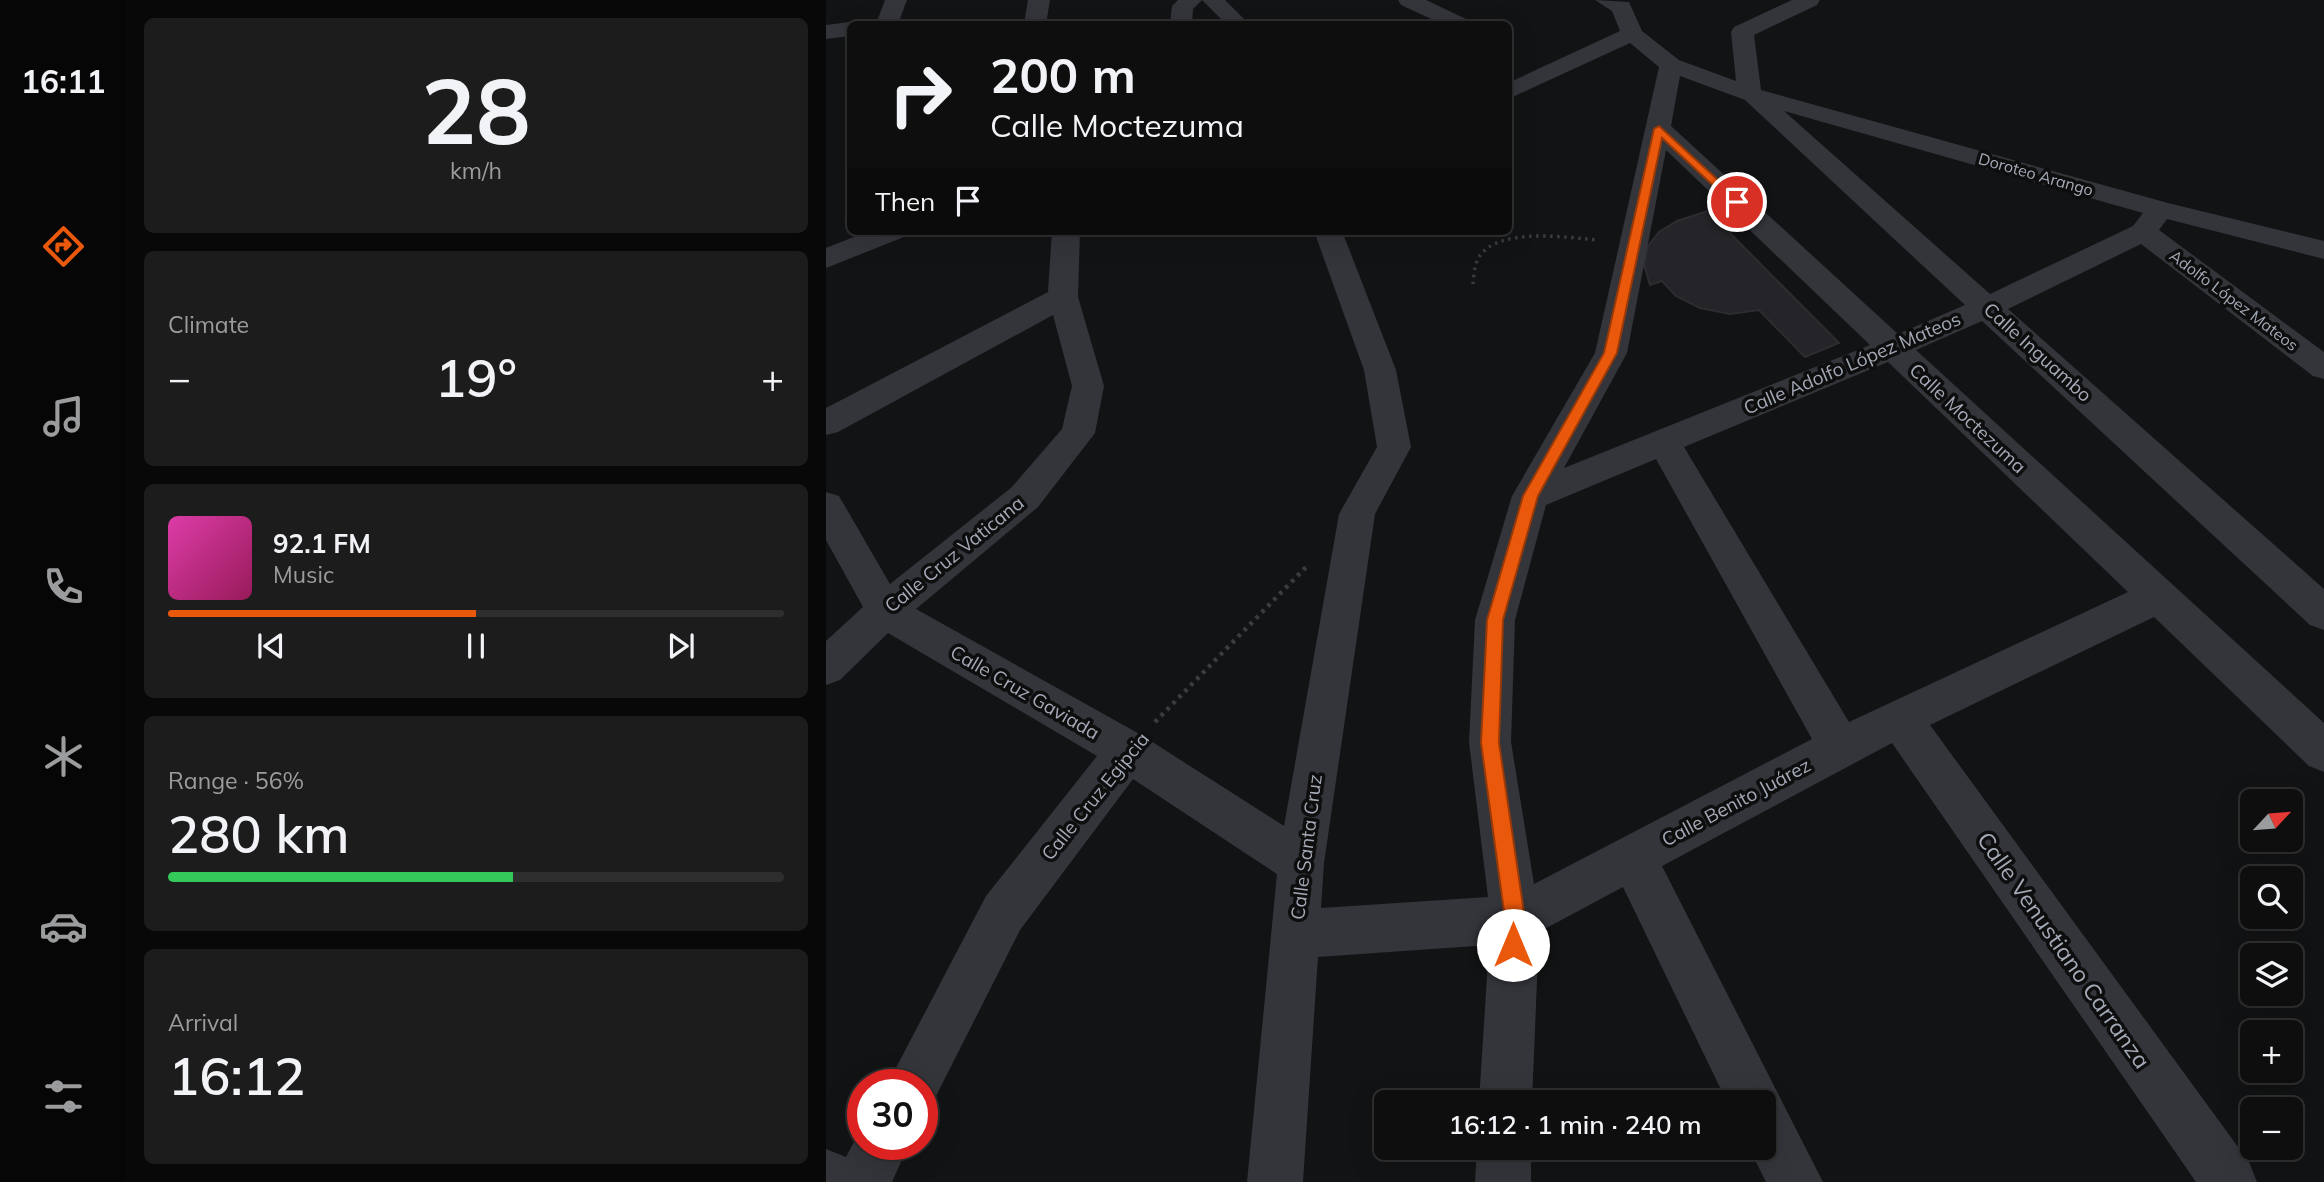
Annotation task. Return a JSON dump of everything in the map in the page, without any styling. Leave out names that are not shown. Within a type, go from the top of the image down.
[{"type":"street","points":[[888,21],[896,0]]},
{"type":"street","points":[[1036,21],[1039,0]]},
{"type":"street","points":[[1181,21],[1183,6],[1192,0]]},
{"type":"street","points":[[1213,0],[1235,21]]},
{"type":"street","points":[[1409,0],[1452,21]]},
{"type":"street","points":[[1750,94],[1742,32],[1809,0]]},
{"type":"street","points":[[1512,90],[1632,34],[1621,2]]},
{"type":"street","points":[[826,32],[847,29]]},
{"type":"street","name":"Doroteo Arango","points":[[1632,34],[1671,65],[1750,94],[2152,220],[2324,250]]},
{"type":"street","points":[[1507,1090],[1515,919],[1490,743],[1495,620],[1530,496],[1611,353],[1671,65]]},
{"type":"street","name":"Calle Inguambo","points":[[1750,94],[2324,613]]},
{"type":"street","name":"Calle Moctezuma","points":[[1659,129],[2324,751]]},
{"type":"street","name":"Calle Adolfo López Mateos","points":[[1530,496],[1987,307],[2152,220]]},
{"type":"street","name":"Adolfo López Mateos","points":[[2152,220],[2324,368]]},
{"type":"street","points":[[826,259],[884,235]]},
{"type":"street","name":"Calle Cruz Vaticana","points":[[826,667],[885,611],[1025,497],[1078,433],[1088,386],[1063,297],[1066,235]]},
{"type":"street","name":"Calle Santa Cruz","points":[[1275,1182],[1301,863],[1357,514],[1394,447],[1380,370],[1329,235]]},
{"type":"street","points":[[826,423],[1063,297]]},
{"type":"street","points":[[1663,441],[1840,747]]},
{"type":"street","points":[[826,506],[885,611]]},
{"type":"street","name":"Calle Benito Juárez","points":[[1295,934],[1515,919],[1840,747],[2159,597]]},
{"type":"street","name":"Calle Cruz Gaviada","points":[[885,611],[1128,751],[1301,863]]},
{"type":"street","name":"Calle Venustiano Carranza","points":[[1900,719],[2229,1182]]},
{"type":"street","name":"Calle Cruz Egipcia","points":[[921,1069],[1003,913],[1128,751]]},
{"type":"street","points":[[1632,856],[1749,1090]]},
{"type":"street","points":[[1776,1144],[1795,1182]]},
{"type":"street","points":[[863,1182],[875,1160]]},
{"type":"street","points":[[1503,1182],[1504,1160]]},
{"type":"street","points":[[826,1177],[832,1182]]},
{"type":"path","points":[[1473,284],[1479,257],[1494,243],[1516,237],[1635,241]]},
{"type":"path","name":"Calle Cruz Egipcia","points":[[1128,751],[1309,564]]},
{"type":"building","points":[[1708,211],[1839,343],[1805,357],[1759,310],[1730,314],[1700,308],[1676,296],[1662,281],[1650,285],[1644,265],[1648,246],[1659,232],[1677,221]]},
{"type":"route","points":[[1513,945],[1515,919],[1490,743],[1495,620],[1530,496],[1611,353],[1659,129],[1737,202]]}]
